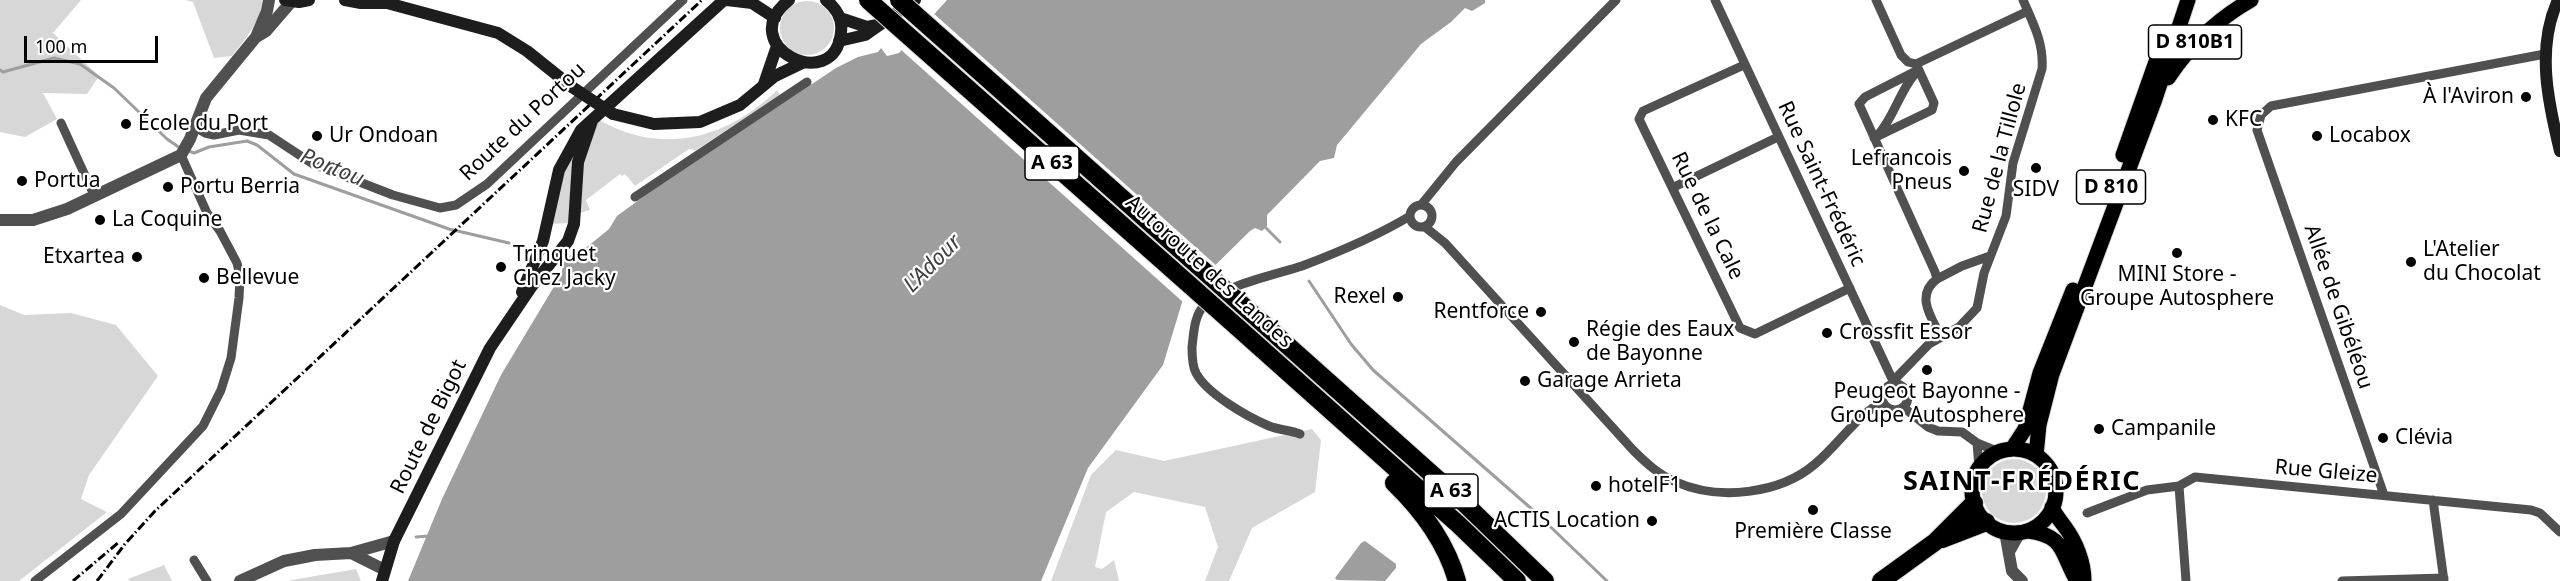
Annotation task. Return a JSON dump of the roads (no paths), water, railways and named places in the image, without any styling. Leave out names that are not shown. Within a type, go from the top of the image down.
[{"type":"highway","name":"Autoroute des Landes","points":[[868,0],[1459,525],[1517,581]]},
{"type":"highway","name":"Autoroute des Landes","points":[[899,0],[1485,521],[1545,581]]},
{"type":"highway","points":[[1265,352],[1281,379],[1362,452],[1424,515],[1445,548],[1457,581]]},
{"type":"highway","points":[[1354,405],[1499,525],[1562,581]]},
{"type":"highway","points":[[1881,581],[1935,542],[1974,503]]},
{"type":"highway","points":[[1935,542],[1986,522]]},
{"type":"main road","points":[[288,1],[309,0]]},
{"type":"main road","points":[[345,0],[361,3],[381,2],[450,18],[498,33],[527,51],[573,87],[613,114],[654,124],[669,125],[700,122],[740,105],[775,76],[802,63],[811,63],[828,56],[839,41],[840,18],[835,8],[826,0]]},
{"type":"main road","name":"Route de Bigot","points":[[517,307],[543,241],[559,170],[581,130],[726,0],[752,3],[775,18]]},
{"type":"main road","points":[[787,0],[775,18],[774,37],[777,46],[784,54],[802,63]]},
{"type":"main road","points":[[839,41],[866,35],[915,0]]},
{"type":"main road","name":"D 810","points":[[2006,450],[2025,429],[2040,373],[2089,250],[2179,0]]},
{"type":"main road","name":"D 810","points":[[2036,455],[2039,425],[2052,374],[2155,99],[2188,0]]},
{"type":"main road","name":"D 810B1","points":[[2155,99],[2180,58],[2197,39],[2213,25],[2251,0]]},
{"type":"main road","points":[[2558,0],[2550,23],[2545,54],[2549,102],[2557,122],[2560,151]]},
{"type":"main road","points":[[840,18],[867,27],[878,25]]},
{"type":"main road","points":[[764,85],[777,46]]},
{"type":"main road","name":"Route de Bigot","points":[[383,575],[394,541],[490,348],[517,307],[568,241],[574,224],[578,162],[592,121]]},
{"type":"main road","points":[[2018,532],[2040,524],[2052,507],[2056,488],[2053,475],[2036,455],[2006,450],[1988,459],[1979,468],[1972,491],[1974,503],[1986,522],[2018,532],[2046,534],[2056,540],[2077,581]]},
{"type":"main road","points":[[2052,507],[2077,550],[2084,570],[2084,581]]},
{"type":"street","points":[[256,37],[269,0]]},
{"type":"street","name":"Route du Portou","points":[[195,127],[204,133],[214,135],[239,130],[269,135],[313,164],[393,195],[440,208],[456,205],[487,184],[683,0]]},
{"type":"street","points":[[1300,434],[1285,428],[1271,427],[1209,390],[1194,372],[1192,354],[1197,315],[1206,303],[1243,285],[1305,265],[1388,229],[1410,216],[1415,207],[1421,205],[1436,185],[1616,0]]},
{"type":"street","name":"Rue Saint-Frédéric","points":[[1715,0],[1778,137],[1898,385]]},
{"type":"street","points":[[1874,138],[1932,110],[1934,104],[1917,67],[1901,55],[1876,0]]},
{"type":"street","name":"Rue de la Tillole","points":[[1898,385],[1908,365],[1929,344],[1959,327],[1977,308],[1984,273],[2007,216],[2013,163],[2042,69],[2043,54],[2040,38],[2023,0]]},
{"type":"street","points":[[0,220],[33,220],[67,209],[181,155],[188,144],[206,98],[256,37],[266,30],[288,1]]},
{"type":"street","points":[[1937,279],[1859,102],[1917,67],[2028,11]]},
{"type":"street","name":"Allée de Gibéléou","points":[[2384,495],[2257,130],[2261,115],[2271,106],[2545,54]]},
{"type":"street","name":"Rue de la Cale","points":[[1744,65],[1643,111],[1639,119],[1674,187],[1740,328],[1755,334],[1850,288]]},
{"type":"street","points":[[1874,138],[1885,127],[1917,67]]},
{"type":"street","points":[[635,197],[807,82]]},
{"type":"street","points":[[61,123],[94,195]]},
{"type":"street","points":[[1674,187],[1778,137]]},
{"type":"street","points":[[35,581],[122,514],[204,426],[221,390],[231,358],[240,276],[237,263],[220,231],[207,213],[181,155]]},
{"type":"street","points":[[1428,225],[1436,185]]},
{"type":"street","points":[[1421,205],[1431,211]]},
{"type":"street","points":[[1410,216],[1414,225]]},
{"type":"street","points":[[1388,229],[1428,225],[1633,450],[1653,469],[1678,483],[1718,492],[1741,492],[1781,484],[1814,465],[1868,410],[1882,402]]},
{"type":"street","points":[[1941,337],[1924,297],[1928,285],[1962,266],[1990,256]]},
{"type":"street","points":[[1898,385],[1908,396],[1903,407],[1891,410],[1882,402],[1881,397],[1885,387],[1898,385]]},
{"type":"street","points":[[1903,407],[1928,427],[1938,431],[1962,432],[1977,443],[2006,450]]},
{"type":"street","points":[[1977,443],[1979,468]]},
{"type":"street","name":"Rue Gleize","points":[[2087,513],[2147,490],[2179,486],[2195,477],[2531,510],[2540,513],[2560,532]]},
{"type":"street","points":[[2179,486],[2186,581]]},
{"type":"street","points":[[2342,581],[2444,579],[2433,500]]},
{"type":"street","points":[[2018,532],[2010,550],[2012,571],[2022,581]]},
{"type":"street","points":[[240,581],[284,561],[315,555],[351,553],[394,541]]},
{"type":"street","points":[[351,553],[383,575]]},
{"type":"street","points":[[194,560],[207,581]]},
{"type":"water","name":"L'Adour","points":[[947,0],[1485,0],[1485,3],[1472,11],[1465,8],[1451,22],[1421,44],[1337,145],[1334,158],[1320,161],[1267,215],[1267,226],[1262,231],[1255,228],[1250,231],[1184,296],[1163,365],[1088,468],[1041,581],[408,581],[442,499],[501,375],[561,275],[564,262],[574,251],[581,252],[609,229],[617,216],[643,197],[836,68],[858,57],[878,52],[881,48],[887,56],[899,53]]},
{"type":"water","points":[[1365,541],[1396,564],[1396,568],[1385,581],[1337,580],[1335,578],[1361,543]]},
{"type":"waterway","name":"Portou","points":[[0,70],[3,72],[54,58],[80,64],[114,88],[167,139],[180,148]]},
{"type":"waterway","name":"Portou","points":[[186,150],[194,153],[209,147],[247,141],[257,145],[294,174],[449,229],[509,243]]},
{"type":"waterway","points":[[1264,226],[1280,242]]},
{"type":"waterway","points":[[1309,281],[1351,344],[1373,370],[1534,511],[1607,581]]},
{"type":"waterway","points":[[416,537],[429,536]]},
{"type":"railway","points":[[97,581],[125,544],[155,511],[702,0]]},
{"type":"railway","points":[[73,581],[119,542]]},
{"type":"place","name":"À l'Aviron","points":[[2526,97]]},
{"type":"place","name":"KFC","points":[[2213,120]]},
{"type":"place","name":"École du Port","points":[[126,124]]},
{"type":"place","name":"Ur Ondoan","points":[[317,136]]},
{"type":"place","name":"Locabox","points":[[2317,136]]},
{"type":"place","name":"SIDV","points":[[2036,168]]},
{"type":"place","name":"Lefrancois Pneus","points":[[1964,171]]},
{"type":"place","name":"Portua","points":[[22,181]]},
{"type":"place","name":"Portu Berria","points":[[168,187]]},
{"type":"place","name":"La Coquine","points":[[100,220]]},
{"type":"place","name":"MINI Store - Groupe Autosphere","points":[[2177,253]]},
{"type":"place","name":"Etxartea","points":[[137,257]]},
{"type":"place","name":"L'Atelier du Chocolat","points":[[2411,262]]},
{"type":"place","name":"Trinquet Chez Jacky","points":[[501,267]]},
{"type":"place","name":"Bellevue","points":[[204,278]]},
{"type":"place","name":"Rexel","points":[[1398,297]]},
{"type":"place","name":"Rentforce","points":[[1541,312]]},
{"type":"place","name":"Crossfit Essor","points":[[1827,333]]},
{"type":"place","name":"Régie des Eaux de Bayonne","points":[[1574,342]]},
{"type":"place","name":"Peugeot Bayonne - Groupe Autosphere","points":[[1927,370]]},
{"type":"place","name":"Garage Arrieta","points":[[1525,381]]},
{"type":"place","name":"Campanile","points":[[2099,429]]},
{"type":"place","name":"Clévia","points":[[2383,438]]},
{"type":"place","name":"hotelF1","points":[[1596,486]]},
{"type":"place","name":"Première Classe","points":[[1813,510]]},
{"type":"place","name":"ACTIS Location","points":[[1652,521]]},
{"type":"district","name":"SAINT-FRÉDÉRIC","points":[[2022,482]]}]
